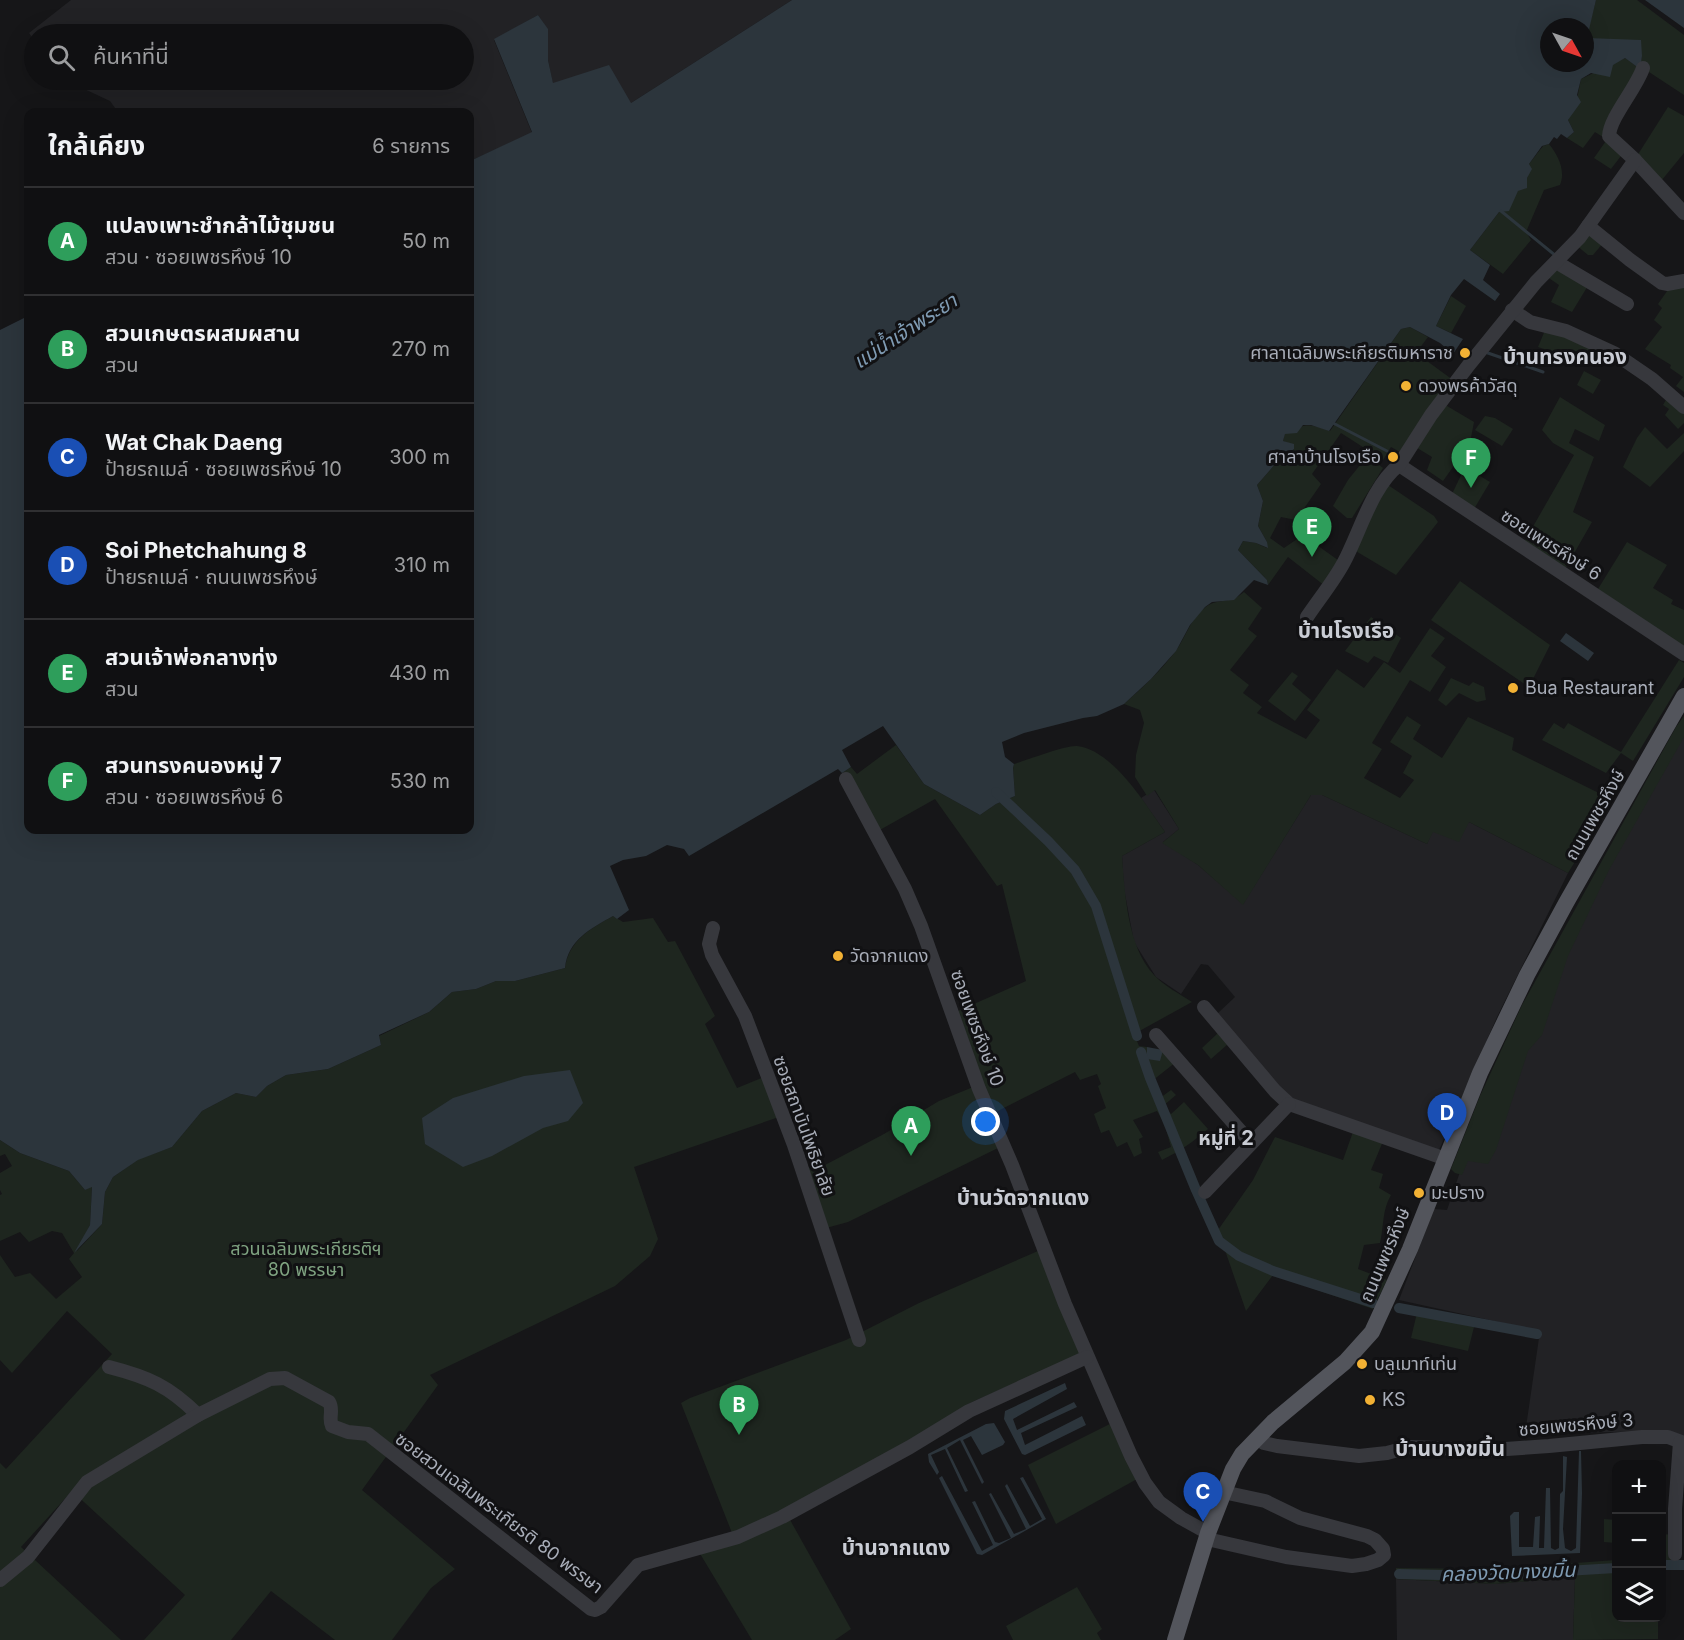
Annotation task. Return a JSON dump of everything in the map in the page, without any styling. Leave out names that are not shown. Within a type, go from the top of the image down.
[{"type":"main road","name":"ถนนเพชรหึงษ์","points":[[1177,1640],[1223,1492],[1242,1454],[1298,1401],[1345,1362],[1372,1332],[1410,1249],[1480,1073],[1527,975],[1684,696]]},
{"type":"street","points":[[1643,68],[1634,89],[1609,129],[1609,136],[1682,207]]},
{"type":"street","points":[[1307,617],[1343,564],[1376,495],[1399,465],[1431,415],[1512,310],[1588,226],[1635,160]]},
{"type":"street","points":[[1588,226],[1662,283],[1684,282]]},
{"type":"street","points":[[1556,262],[1627,304]]},
{"type":"street","points":[[1512,310],[1530,321],[1566,331],[1614,353],[1652,379],[1684,407]]},
{"type":"street","name":"ซอยเพชรหึงษ์ 6","points":[[1399,465],[1684,654]]},
{"type":"street","name":"ซอยเพชรหึงษ์ 10","points":[[846,779],[905,889],[921,926],[979,1089],[1012,1165],[1087,1357],[1145,1483],[1159,1502],[1208,1536],[1286,1557],[1352,1566],[1378,1560],[1384,1555],[1383,1549],[1375,1540],[1367,1536],[1300,1518],[1255,1498],[1223,1492]]},
{"type":"street","name":"ซอยสถาบันโพธิยาลัย","points":[[713,928],[709,944],[712,954],[745,1016],[794,1145],[859,1340]]},
{"type":"street","points":[[1204,1007],[1289,1104],[1446,1159]]},
{"type":"street","points":[[1156,1035],[1251,1143]]},
{"type":"street","points":[[1204,1192],[1289,1104]]},
{"type":"street","name":"ซอยสวนเฉลิมพระเกียรติ 80 พรรษา","points":[[0,1580],[28,1557],[87,1482],[198,1414],[257,1383],[285,1378],[329,1402],[332,1408],[330,1422],[332,1426],[348,1432],[368,1434],[591,1610],[595,1610],[601,1607],[638,1565],[738,1537],[901,1452],[969,1411],[1087,1357]]},
{"type":"street","points":[[109,1367],[156,1382],[184,1401],[198,1414]]},
{"type":"street","name":"ซอยเพชรหึงษ์ 3","points":[[1257,1438],[1264,1443],[1276,1446],[1359,1456],[1386,1453],[1409,1447],[1502,1449],[1642,1437],[1668,1437],[1682,1443]]},
{"type":"street","points":[[1675,1554],[1675,1509],[1682,1443]]},
{"type":"shaded area","points":[[71,0],[792,0],[631,103],[553,84],[548,60],[548,30],[538,15],[494,40],[532,133],[474,159],[474,108],[115,108],[110,101],[86,90],[474,90],[474,24],[40,24]]},
{"type":"shaded area","points":[[1684,729],[1684,1438],[1660,1431],[1525,1434],[1540,1331],[1399,1300],[1434,1209],[1447,1210],[1462,1166],[1550,966]]},
{"type":"shaded area","points":[[1154,790],[1179,829],[1163,842],[1198,865],[1243,904],[1311,795],[1322,795],[1427,844],[1432,832],[1469,822],[1568,873],[1497,1017],[1439,1150],[1287,1098],[1217,1014],[1235,997],[1208,965],[1201,964],[1181,994],[1156,977],[1134,942],[1124,889],[1122,856],[1165,832],[1141,798]]},
{"type":"shaded area","points":[[1575,1577],[1573,1640],[1397,1640],[1396,1579],[1495,1584]]},
{"type":"green space","points":[[1596,0],[1637,0],[1684,35],[1684,95],[1649,72],[1640,69],[1603,137],[1595,132],[1583,148],[1567,138],[1574,132],[1568,120],[1577,99],[1581,79],[1625,58],[1639,68],[1642,56],[1594,41],[1594,18],[1591,18]]},
{"type":"green space","points":[[1668,107],[1684,116],[1684,153],[1661,181],[1637,156]]},
{"type":"green space","points":[[1608,138],[1624,152],[1611,169],[1594,158]]},
{"type":"green space","points":[[1549,144],[1560,163],[1562,180],[1560,185],[1544,190],[1526,232],[1531,240],[1503,274],[1470,250],[1499,212],[1509,210],[1515,195],[1527,178],[1529,164],[1543,146]]},
{"type":"green space","points":[[1588,228],[1604,242],[1593,255],[1588,255],[1576,245]]},
{"type":"green space","points":[[1557,264],[1589,284],[1572,312],[1551,302],[1559,285],[1546,276]]},
{"type":"green space","points":[[1684,286],[1684,392],[1676,386],[1683,377],[1670,368],[1671,365],[1645,349],[1662,327],[1654,320],[1662,308],[1658,304],[1670,287]]},
{"type":"green space","points":[[1451,296],[1466,306],[1451,333],[1436,326]]},
{"type":"green space","points":[[1410,327],[1428,337],[1416,353],[1453,380],[1402,453],[1391,447],[1383,460],[1341,433],[1312,474],[1321,484],[1296,520],[1281,517],[1270,538],[1284,548],[1303,535],[1342,563],[1325,586],[1288,557],[1268,585],[1267,580],[1238,550],[1243,541],[1267,548],[1267,542],[1258,526],[1263,501],[1257,485],[1276,463],[1294,449],[1283,441],[1285,433],[1307,426],[1330,431],[1401,329]]},
{"type":"green space","points":[[1546,328],[1597,348],[1587,366],[1560,350],[1556,353],[1538,347]]},
{"type":"green space","points":[[1584,371],[1601,380],[1593,394],[1577,385]]},
{"type":"green space","points":[[1560,397],[1605,425],[1599,441],[1575,429],[1569,443],[1594,457],[1573,512],[1592,522],[1564,571],[1523,544],[1574,455],[1553,443],[1542,430]]},
{"type":"green space","points":[[1667,398],[1684,413],[1684,423],[1678,429],[1665,415],[1669,409],[1663,405]]},
{"type":"green space","points":[[1442,403],[1474,422],[1470,443],[1443,481],[1427,470],[1432,457],[1414,446]]},
{"type":"green space","points":[[1485,416],[1495,418],[1513,429],[1502,446],[1475,430]]},
{"type":"green space","points":[[1645,427],[1667,449],[1684,433],[1684,451],[1650,487],[1623,467]]},
{"type":"green space","points":[[1370,458],[1383,468],[1352,518],[1347,518],[1333,506],[1348,480],[1365,459]]},
{"type":"green space","points":[[1465,467],[1490,482],[1474,509],[1452,494]]},
{"type":"green space","points":[[1388,485],[1434,516],[1438,522],[1396,575],[1354,550],[1372,510]]},
{"type":"green space","points":[[1627,542],[1667,565],[1653,588],[1673,600],[1671,604],[1684,610],[1684,647],[1598,589]]},
{"type":"green space","points":[[1460,581],[1550,645],[1529,687],[1431,620]]},
{"type":"green space","points":[[1244,592],[1262,608],[1248,629],[1257,636],[1230,670],[1249,685],[1243,693],[1262,707],[1257,713],[1306,739],[1320,720],[1307,710],[1337,669],[1364,688],[1384,662],[1400,673],[1430,628],[1445,638],[1431,656],[1446,667],[1430,692],[1410,680],[1372,743],[1382,749],[1364,778],[1400,798],[1414,780],[1403,773],[1412,756],[1390,742],[1407,716],[1421,725],[1413,739],[1442,758],[1468,717],[1514,738],[1512,750],[1613,800],[1568,873],[1469,822],[1459,842],[1433,832],[1427,844],[1322,795],[1311,795],[1243,905],[1198,865],[1162,843],[1179,829],[1155,790],[1147,796],[1135,777],[1136,755],[1144,723],[1140,710],[1124,704],[1171,657],[1202,610],[1213,603],[1233,599]]},
{"type":"green space","points":[[1371,617],[1401,638],[1388,663],[1374,656],[1368,663],[1345,651]]},
{"type":"green space","points":[[1679,660],[1684,663],[1684,677],[1633,761],[1621,753],[1606,773],[1542,740],[1554,723],[1564,729],[1568,723],[1621,752]]},
{"type":"green space","points":[[1292,672],[1298,676],[1292,684],[1311,700],[1295,721],[1268,701]]},
{"type":"green space","points":[[1451,678],[1469,686],[1473,682],[1484,687],[1486,700],[1477,702],[1459,693],[1446,706],[1438,700]]},
{"type":"green space","points":[[1684,716],[1684,737],[1609,870],[1568,956],[1542,1035],[1528,1051],[1496,1150],[1488,1164],[1468,1161],[1462,1175],[1455,1173],[1451,1169],[1480,1096],[1522,1005]]},
{"type":"green space","points":[[896,745],[924,784],[980,815],[996,804],[1015,796],[1014,764],[1072,746],[1090,750],[1103,757],[1127,780],[1165,832],[1122,856],[1126,902],[1138,949],[1154,975],[1192,1002],[1134,1034],[1139,1046],[1147,1047],[1148,1050],[1163,1050],[1176,1062],[1152,1081],[1160,1098],[1171,1090],[1176,1095],[1163,1106],[1171,1114],[1184,1102],[1208,1129],[1181,1150],[1162,1160],[1158,1152],[1171,1147],[1165,1125],[1157,1111],[1133,1120],[1143,1137],[1139,1139],[1142,1153],[1134,1157],[1127,1142],[1117,1147],[1109,1130],[1101,1133],[1094,1114],[1106,1108],[1098,1086],[1101,1084],[1097,1074],[1080,1080],[1075,1072],[994,1113],[958,1011],[1026,981],[1002,884],[997,886],[935,799],[878,831],[842,773],[851,767],[857,774]]},
{"type":"green space","name":"สวนเฉลิมพระเกียรติฯ 80 พรรษา","points":[[613,916],[623,922],[653,918],[668,942],[675,941],[715,1016],[705,1024],[737,1088],[764,1077],[779,1117],[634,1167],[658,1239],[650,1256],[615,1286],[430,1375],[438,1385],[362,1490],[455,1569],[431,1588],[392,1640],[335,1640],[271,1591],[231,1640],[144,1640],[185,1595],[72,1491],[21,1547],[121,1640],[0,1640],[0,1463],[6,1469],[112,1354],[67,1311],[12,1373],[0,1360],[0,1255],[15,1277],[30,1273],[56,1299],[82,1277],[69,1259],[74,1253],[62,1233],[52,1231],[29,1242],[20,1232],[0,1241],[0,1195],[2,1194],[0,1173],[12,1166],[5,1154],[0,1156],[0,1140],[20,1153],[69,1171],[85,1190],[92,1186],[90,1225],[77,1251],[102,1224],[105,1192],[113,1177],[139,1159],[172,1147],[202,1111],[236,1093],[256,1097],[267,1086],[286,1075],[328,1069],[381,1045],[379,1036],[429,1012],[452,992],[476,989],[496,981],[515,981],[565,968],[571,950],[582,936]]},
{"type":"green space","points":[[1218,1033],[1228,1044],[1211,1059],[1202,1048]]},
{"type":"green space","points":[[978,1085],[998,1148],[848,1222],[826,1228],[809,1168],[825,1165],[884,1134],[939,1101]]},
{"type":"green space","points":[[1354,1129],[1384,1139],[1371,1170],[1383,1174],[1379,1188],[1391,1195],[1385,1212],[1380,1243],[1364,1245],[1358,1269],[1387,1280],[1373,1309],[1273,1275],[1246,1311],[1218,1230],[1253,1180],[1275,1137],[1343,1160]]},
{"type":"green space","points":[[1038,1251],[1081,1354],[970,1403],[925,1433],[814,1496],[732,1533],[681,1403],[846,1340],[919,1303]]},
{"type":"green space","points":[[1417,1313],[1474,1327],[1468,1351],[1411,1338]]},
{"type":"green space","points":[[1112,1423],[1137,1479],[1056,1524],[1028,1465]]},
{"type":"green space","points":[[789,1518],[851,1629],[835,1640],[752,1640],[699,1552]]},
{"type":"green space","points":[[1604,1519],[1612,1520],[1612,1543],[1604,1542]]},
{"type":"green space","points":[[1666,1534],[1673,1535],[1672,1560],[1684,1561],[1684,1568],[1666,1568]]},
{"type":"green space","points":[[1612,1560],[1612,1622],[1658,1622],[1658,1639],[1573,1640],[1575,1577],[1495,1584],[1396,1579],[1396,1568],[1495,1569]]},
{"type":"green space","points":[[1077,1587],[1102,1629],[1097,1633],[1101,1640],[1013,1640],[1006,1626]]},
{"type":"water","name":"แม่น้ำเจ้าพระยา","points":[[792,0],[1596,0],[1592,18],[1540,18],[1540,72],[1594,72],[1594,38],[1641,40],[1642,56],[1640,69],[1625,58],[1613,65],[1610,77],[1591,73],[1581,79],[1577,95],[1581,102],[1568,120],[1574,132],[1567,138],[1561,134],[1557,139],[1554,137],[1549,144],[1542,146],[1529,164],[1532,169],[1527,178],[1527,188],[1518,191],[1509,211],[1499,212],[1470,250],[1490,265],[1483,280],[1500,294],[1495,301],[1464,279],[1451,295],[1436,326],[1463,339],[1453,354],[1440,343],[1410,327],[1401,329],[1329,431],[1303,425],[1297,433],[1285,434],[1283,441],[1294,444],[1294,449],[1276,463],[1257,485],[1263,501],[1258,526],[1268,548],[1243,541],[1238,550],[1267,580],[1268,585],[1254,580],[1234,600],[1212,602],[1205,607],[1190,625],[1176,651],[1124,704],[1097,716],[1024,733],[1002,742],[1005,757],[1014,764],[1015,796],[996,804],[980,815],[924,784],[883,726],[842,750],[851,767],[842,773],[838,769],[689,856],[684,849],[667,845],[646,856],[623,860],[610,866],[629,910],[617,919],[613,916],[582,936],[571,950],[565,968],[515,981],[496,981],[476,989],[452,992],[429,1012],[379,1035],[381,1045],[328,1069],[286,1075],[267,1086],[256,1097],[236,1093],[202,1111],[172,1147],[138,1160],[113,1177],[105,1192],[102,1224],[74,1253],[90,1225],[92,1187],[85,1190],[69,1171],[20,1153],[0,1140],[0,330],[24,318],[24,834],[474,834],[474,159],[532,132],[494,39],[538,15],[548,29],[548,60],[553,83],[609,65],[631,103]]},
{"type":"water","points":[[1645,0],[1684,0],[1684,28]]},
{"type":"water","points":[[1566,633],[1594,653],[1588,661],[1560,641]]},
{"type":"water","points":[[1147,1047],[1163,1050],[1160,1061],[1147,1059]]},
{"type":"water","points":[[570,1070],[583,1103],[568,1121],[543,1128],[492,1156],[463,1167],[425,1144],[422,1118],[453,1098],[524,1076]]},
{"type":"water","points":[[1065,1383],[1067,1389],[1013,1419],[1017,1430],[1074,1402],[1077,1407],[1021,1433],[1025,1445],[1082,1416],[1086,1425],[1025,1455],[1022,1454],[1004,1419],[1005,1411]]},
{"type":"water","points":[[994,1423],[1005,1442],[1003,1445],[982,1455],[971,1436],[963,1440],[984,1482],[982,1484],[960,1440],[947,1448],[968,1491],[965,1492],[945,1449],[931,1455],[939,1472],[937,1475],[929,1462],[928,1454],[986,1424]]},
{"type":"water","points":[[1579,1451],[1581,1451],[1582,1493],[1580,1553],[1512,1556],[1510,1516],[1514,1512],[1519,1512],[1519,1547],[1533,1547],[1535,1517],[1540,1516],[1539,1548],[1544,1548],[1546,1488],[1550,1488],[1551,1548],[1555,1550],[1559,1548],[1563,1456],[1567,1457],[1563,1529],[1565,1548],[1571,1551],[1576,1548]]},
{"type":"water","points":[[942,1476],[982,1551],[993,1545],[972,1502],[975,1501],[995,1542],[999,1543],[1011,1538],[989,1494],[991,1493],[1014,1534],[1026,1529],[1005,1486],[1007,1484],[1030,1526],[1042,1519],[1020,1478],[1023,1477],[1046,1519],[982,1555],[977,1554],[939,1478]]},
{"type":"waterway","points":[[1501,211],[1556,256]]},
{"type":"waterway","points":[[1485,352],[1543,372]]},
{"type":"waterway","points":[[1333,423],[1387,451]]},
{"type":"waterway","points":[[996,792],[1075,870],[1096,906],[1137,1036]]},
{"type":"waterway","points":[[1141,1052],[1196,1190],[1219,1241],[1239,1256],[1273,1271],[1373,1303]]},
{"type":"waterway","points":[[1399,1308],[1537,1334]]},
{"type":"waterway","name":"คลองวัดบางขมิ้น","points":[[1666,1565],[1684,1565]]},
{"type":"waterway","name":"คลองวัดบางขมิ้น","points":[[1399,1574],[1481,1576],[1612,1568]]},
{"type":"place","name":"ศาลาเฉลิมพระเกียรติมหาราช","points":[[1465,353]]},
{"type":"place","name":"ดวงพรค้าวัสดุ","points":[[1406,386]]},
{"type":"place","name":"ศาลาบ้านโรงเรือ","points":[[1393,457]]},
{"type":"place","name":"สวนทรงคนองหมู่ 7","points":[[1471,488]]},
{"type":"place","name":"สวนเจ้าพ่อกลางทุ่ง","points":[[1312,557]]},
{"type":"place","name":"Bua Restaurant","points":[[1513,688]]},
{"type":"place","name":"วัดจากแดง","points":[[838,956]]},
{"type":"place","name":"Soi Phetchahung 8","points":[[1447,1143]]},
{"type":"place","name":"แปลงเพาะชำกล้าไม้ชุมชน","points":[[911,1156]]},
{"type":"place","name":"มะปราง","points":[[1419,1193]]},
{"type":"place","name":"บลูเมาท์เท่น","points":[[1362,1364]]},
{"type":"place","name":"KS","points":[[1370,1400]]},
{"type":"place","name":"สวนเกษตรผสมผสาน","points":[[739,1435]]},
{"type":"place","name":"Wat Chak Daeng","points":[[1203,1522]]},
{"type":"district","name":"บ้านทรงคนอง","points":[[1565,357]]},
{"type":"district","name":"บ้านโรงเรือ","points":[[1346,631]]},
{"type":"district","name":"หมู่ที่ 2","points":[[1226,1138]]},
{"type":"district","name":"บ้านวัดจากแดง","points":[[1023,1198]]},
{"type":"district","name":"บ้านบางขมิ้น","points":[[1450,1449]]},
{"type":"district","name":"บ้านจากแดง","points":[[896,1548]]}]
